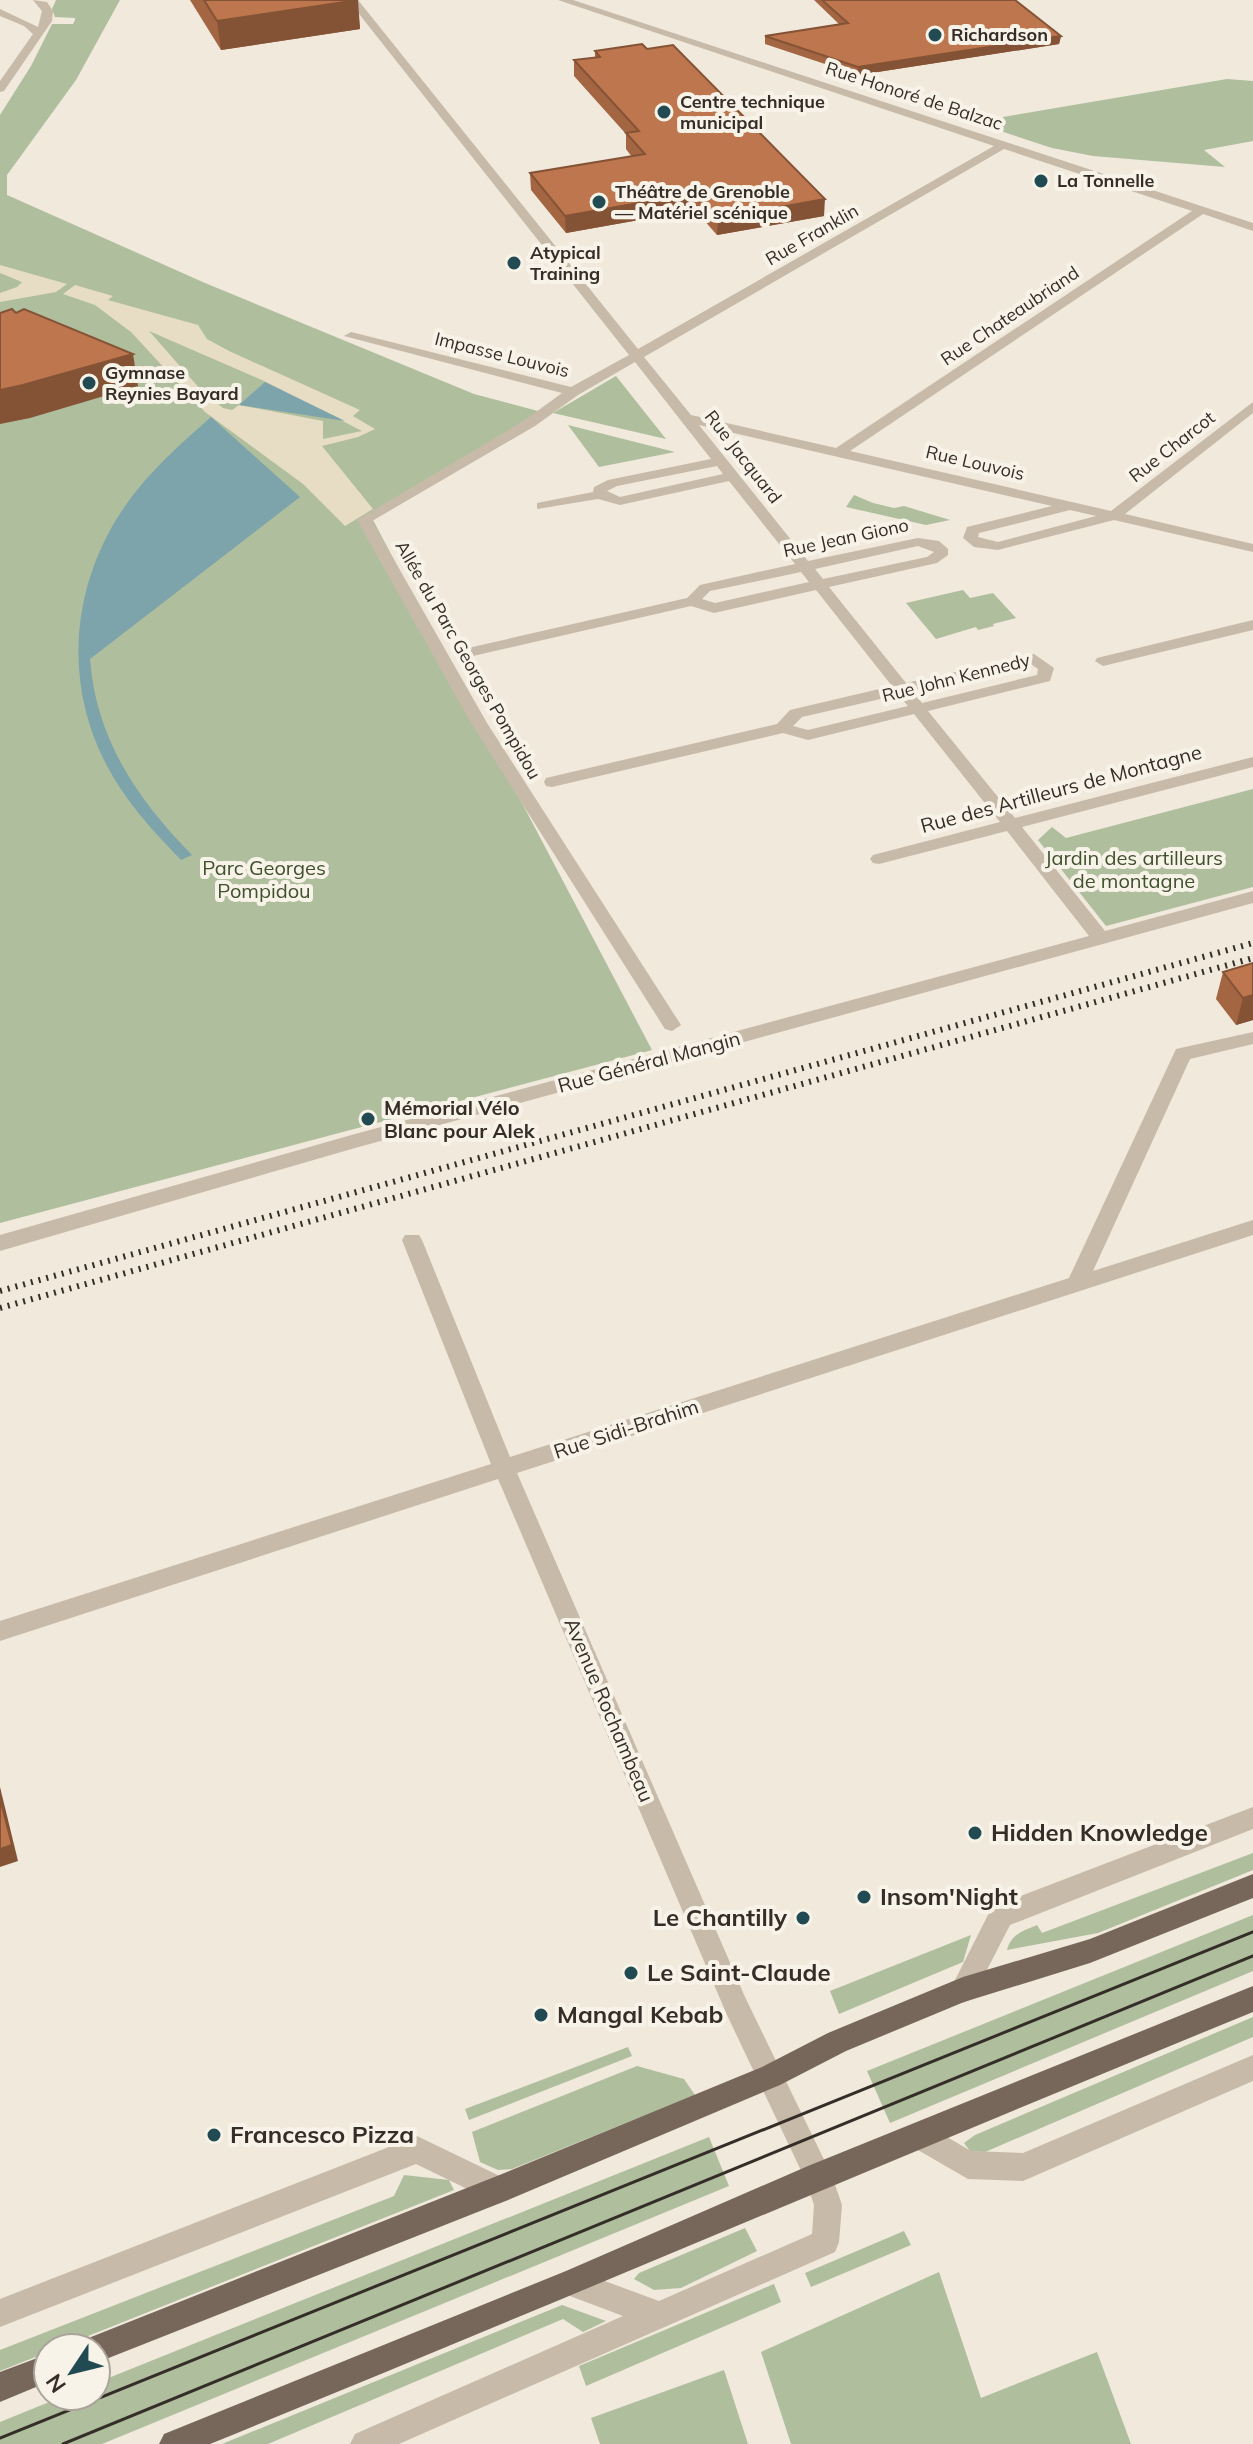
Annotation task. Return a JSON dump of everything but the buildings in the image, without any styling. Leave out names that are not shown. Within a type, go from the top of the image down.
[{"type":"main road","points":[[112,2343],[498,2190],[771,2076],[837,2042],[963,1990],[1090,1951],[1253,1886]]},
{"type":"main road","points":[[174,2444],[572,2283],[818,2176],[1253,1999]]},
{"type":"main road","points":[[0,2387],[32,2374]]},
{"type":"street","points":[[0,89],[49,15],[45,5],[38,0]]},
{"type":"street","name":"Rue Jacquard","points":[[353,0],[1101,938]]},
{"type":"street","name":"Rue Honoré de Balzac","points":[[563,0],[1253,227]]},
{"type":"street","points":[[0,11],[19,4]]},
{"type":"street","points":[[0,11],[28,24],[39,34]]},
{"type":"street","name":"Rue Franklin","points":[[638,357],[1003,145]]},
{"type":"street","name":"Rue Chateaubriand","points":[[839,452],[1201,210]]},
{"type":"street","name":"Impasse Louvois","points":[[351,336],[573,392],[638,357]]},
{"type":"street","name":"Allée du Parc Georges Pompidou","points":[[573,392],[530,423],[364,520],[435,649],[520,789],[608,918],[672,1025]]},
{"type":"street","name":"Rue Charcot","points":[[1114,516],[1253,406]]},
{"type":"street","name":"Rue Louvois","points":[[688,418],[1253,548]]},
{"type":"street","points":[[721,461],[613,483],[599,490],[604,498],[620,501],[733,476]]},
{"type":"street","points":[[542,506],[602,494]]},
{"type":"street","points":[[1069,506],[972,530],[970,538],[979,544],[998,546],[1114,516]]},
{"type":"street","name":"Rue Jean Giono","points":[[473,651],[692,601],[714,608],[932,560],[943,552],[934,544],[918,542],[705,588],[692,601]]},
{"type":"street","points":[[1103,661],[1253,625]]},
{"type":"street","name":"Rue John Kennedy","points":[[552,782],[783,728],[808,735],[1044,678],[1046,668],[1034,659],[1018,661],[796,713],[783,728]]},
{"type":"street","name":"Rue des Artilleurs de Montagne","points":[[879,859],[1253,762]]},
{"type":"street","name":"Rue Général Mangin","points":[[0,1243],[399,1129],[1253,897]]},
{"type":"street","points":[[1077,1284],[1183,1054],[1253,1038]]},
{"type":"street","name":"Rue Sidi-Brahim","points":[[0,1631],[1253,1227]]},
{"type":"street","name":"Avenue Rochambeau","points":[[412,1240],[505,1468],[736,2006],[818,2176],[828,2205],[825,2242],[659,2315]]},
{"type":"street","points":[[963,1990],[1001,1916],[1253,1818]]},
{"type":"street","points":[[921,2136],[968,2165],[1023,2167],[1253,2068]]},
{"type":"street","points":[[0,2313],[417,2150],[498,2190]]},
{"type":"street","points":[[572,2283],[659,2315]]},
{"type":"street","points":[[365,2444],[659,2315]]},
{"type":"green space","name":"Parc Georges Pompidou","points":[[56,0],[120,0],[76,80],[7,175],[7,195],[205,283],[474,394],[549,414],[373,520],[652,1050],[0,1223],[0,115],[31,66],[52,24],[73,24],[75,20],[55,17],[52,9]]},
{"type":"green space","points":[[1227,79],[1253,81],[1253,141],[1204,150],[1225,167],[1093,156],[1052,148],[973,122]]},
{"type":"green space","points":[[616,376],[666,439],[553,413]]},
{"type":"green space","points":[[568,425],[675,452],[599,467]]},
{"type":"green space","points":[[854,495],[873,503],[894,508],[904,506],[950,520],[926,525],[846,507]]},
{"type":"green space","points":[[963,590],[970,598],[993,593],[1016,618],[936,639],[906,603]]},
{"type":"green space","name":"Jardin des artilleurs de montagne","points":[[1253,789],[1253,887],[1106,926],[1038,840],[1052,827],[1066,838]]},
{"type":"green space","points":[[1253,1853],[1253,1870],[1098,1933],[1007,1950],[1022,1931],[1037,1925],[1042,1933]]},
{"type":"green space","points":[[1253,1915],[1253,1971],[890,2123],[867,2071]]},
{"type":"green space","points":[[971,1935],[963,1962],[839,2014],[830,1991]]},
{"type":"green space","points":[[1253,2017],[1253,2037],[985,2152],[970,2151],[964,2143],[975,2135]]},
{"type":"green space","points":[[628,2047],[632,2056],[469,2120],[465,2109]]},
{"type":"green space","points":[[637,2066],[684,2079],[695,2095],[512,2169],[498,2170],[480,2162],[472,2132]]},
{"type":"green space","points":[[709,2137],[729,2186],[102,2444],[0,2444],[0,2422],[32,2409],[32,2412],[112,2412],[112,2377]]},
{"type":"green space","points":[[404,2175],[449,2180],[454,2190],[98,2332],[46,2332],[394,2196]]},
{"type":"green space","points":[[745,2228],[757,2251],[681,2288],[654,2290],[634,2279],[639,2273]]},
{"type":"green space","points":[[904,2231],[911,2245],[811,2287],[805,2273]]},
{"type":"green space","points":[[939,2272],[981,2398],[1097,2352],[1131,2444],[791,2444],[761,2352]]},
{"type":"green space","points":[[774,2284],[781,2302],[586,2386],[579,2366]]},
{"type":"green space","points":[[562,2305],[606,2321],[583,2332],[563,2319],[268,2444],[222,2444]]},
{"type":"green space","points":[[32,2337],[32,2358],[0,2371],[0,2350]]},
{"type":"green space","points":[[724,2370],[748,2444],[600,2444],[591,2418]]},
{"type":"shaded area","points":[[0,265],[67,284],[56,292],[0,302],[0,293],[22,282],[0,273]]},
{"type":"shaded area","points":[[75,285],[113,296],[108,300],[198,325],[207,339],[229,351],[360,410],[353,416],[375,429],[358,437],[322,446],[373,509],[345,526],[303,484],[205,412],[131,332],[95,305],[63,294]],"holes":[[[149,331],[262,380],[362,431],[323,439],[323,421],[239,405],[232,410],[223,408],[201,390]]]},
{"type":"water","points":[[265,382],[345,421],[239,405]]},
{"type":"water","points":[[211,417],[300,497],[90,659],[94,688],[110,741],[137,789],[192,855],[181,860],[122,791],[91,730],[82,694],[80,622],[87,587],[99,553],[116,520],[154,470]]},
{"type":"tram line","points":[[0,2438],[1253,1932]]},
{"type":"tram line","points":[[63,2444],[1253,1956]]},
{"type":"railway","points":[[0,1291],[1253,943]]},
{"type":"railway","points":[[0,1308],[1253,958]]},
{"type":"place","name":"Richardson","points":[[935,35]]},
{"type":"place","name":"Centre technique municipal","points":[[664,112]]},
{"type":"place","name":"La Tonnelle","points":[[1041,181]]},
{"type":"place","name":"Théâtre de Grenoble — Matériel scénique","points":[[599,202]]},
{"type":"place","name":"Atypical Training","points":[[514,263]]},
{"type":"place","name":"Gymnase Reynies Bayard","points":[[89,383]]},
{"type":"place","name":"Mémorial Vélo Blanc pour Alek","points":[[368,1119]]},
{"type":"place","name":"Hidden Knowledge","points":[[975,1833]]},
{"type":"place","name":"Insom'Night","points":[[864,1897]]},
{"type":"place","name":"Le Chantilly","points":[[803,1918]]},
{"type":"place","name":"Le Saint-Claude","points":[[631,1973]]},
{"type":"place","name":"Mangal Kebab","points":[[541,2015]]},
{"type":"place","name":"Francesco Pizza","points":[[214,2135]]}]
